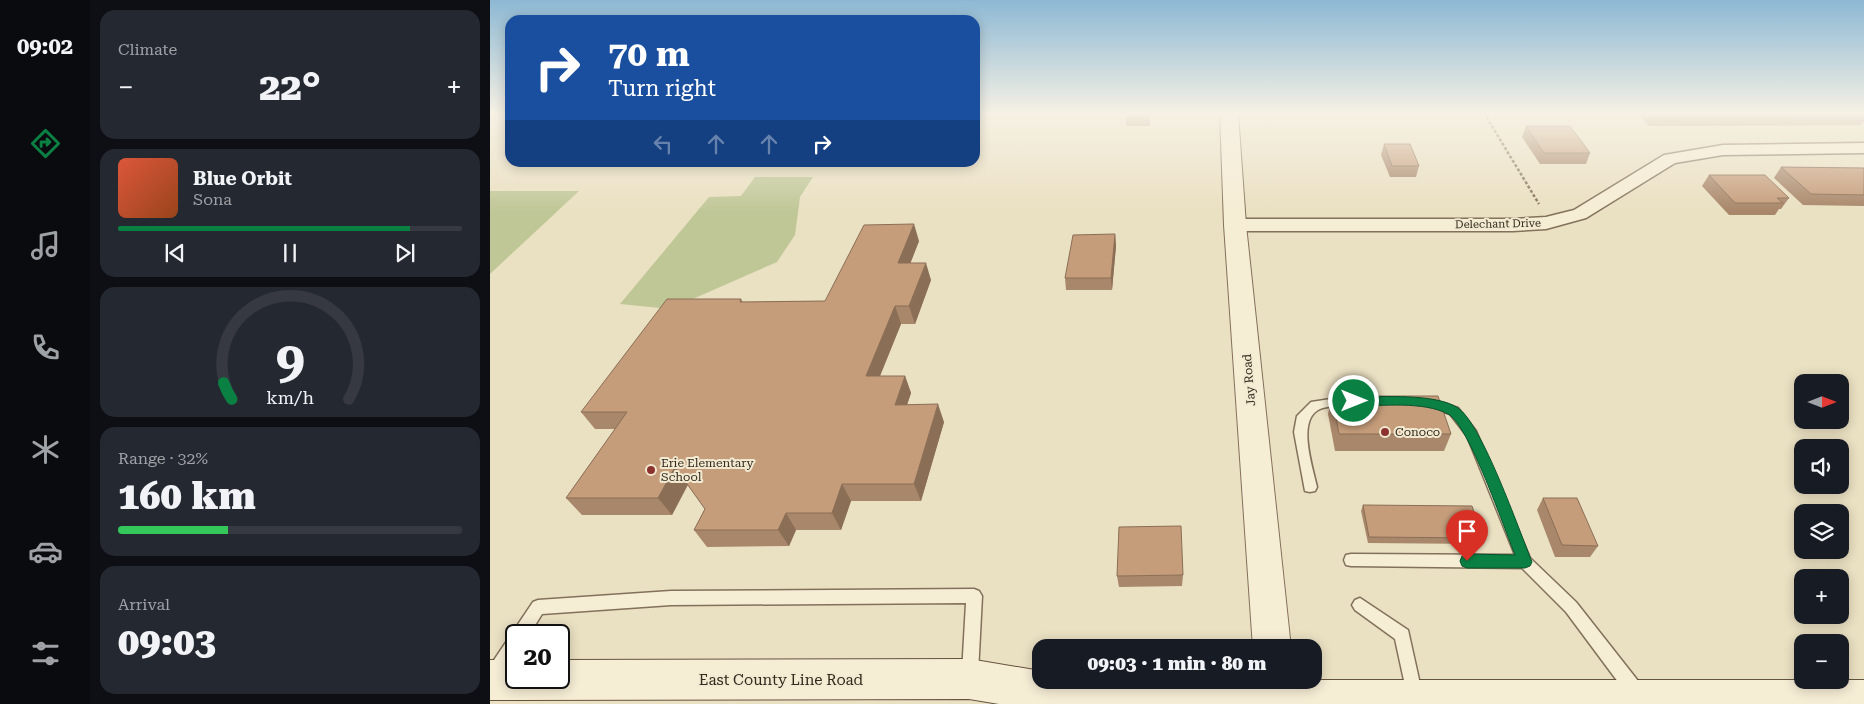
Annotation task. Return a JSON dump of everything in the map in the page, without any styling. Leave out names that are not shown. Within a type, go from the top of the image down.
[{"type":"main road","name":"Jay Road","points":[[1231,146],[1235,225],[1271,639]]},
{"type":"main road","name":"East County Line Road","points":[[490,680],[970,679],[1070,696],[1276,695],[1416,700],[1864,700]]},
{"type":"main road","name":"East County Line Road","points":[[1029,704],[1070,696]]},
{"type":"street","name":"Delechant Drive","points":[[1235,225],[1513,225],[1546,223],[1580,214],[1670,159],[1723,150],[1864,148]]},
{"type":"lane","points":[[1310,487],[1300,432],[1302,416],[1315,404],[1354,401]]},
{"type":"lane","points":[[1409,402],[1428,402],[1454,411],[1472,434],[1525,562],[1571,607],[1641,699]]},
{"type":"lane","points":[[1351,560],[1525,562]]},
{"type":"lane","points":[[527,624],[538,607],[672,598],[974,596],[970,679]]},
{"type":"lane","points":[[1360,605],[1402,635],[1416,700]]},
{"type":"lane","points":[[490,680],[505,658]]},
{"type":"path","points":[[1504,146],[1540,206]]},
{"type":"green space","points":[[755,177],[813,177],[800,197],[795,235],[777,262],[670,309],[620,304],[709,197],[741,196]]},
{"type":"green space","points":[[490,191],[579,191],[490,274]]},
{"type":"building","points":[[1385,146],[1411,146],[1419,166],[1392,166]]},
{"type":"building","points":[[1539,146],[1585,146],[1590,153],[1544,153]]},
{"type":"building","points":[[1781,167],[1864,168],[1864,195],[1811,194]]},
{"type":"building","points":[[1709,175],[1765,175],[1789,198],[1777,198],[1783,203],[1735,203]]},
{"type":"building","name":"Erie Elementary School","points":[[914,224],[898,263],[926,263],[909,306],[895,306],[866,376],[905,376],[895,405],[938,404],[914,484],[842,484],[832,513],[786,513],[778,530],[694,530],[705,509],[675,467],[658,498],[566,498],[627,412],[581,412],[667,299],[741,299],[740,302],[825,301],[864,225]]},
{"type":"building","points":[[1115,234],[1111,278],[1065,278],[1073,235]]},
{"type":"building","points":[[1332,396],[1438,396],[1451,434],[1339,434]]},
{"type":"building","points":[[1543,498],[1577,498],[1598,546],[1562,545]]},
{"type":"building","points":[[1363,505],[1472,506],[1482,538],[1369,537]]},
{"type":"building","points":[[1181,526],[1183,575],[1117,576],[1119,527]]},
{"type":"place","name":"Conoco","points":[[1385,432]]},
{"type":"place","name":"Erie Elementary School","points":[[651,470]]},
{"type":"route","points":[[1354,401],[1428,402],[1454,411],[1472,434],[1525,562],[1467,561]]}]
